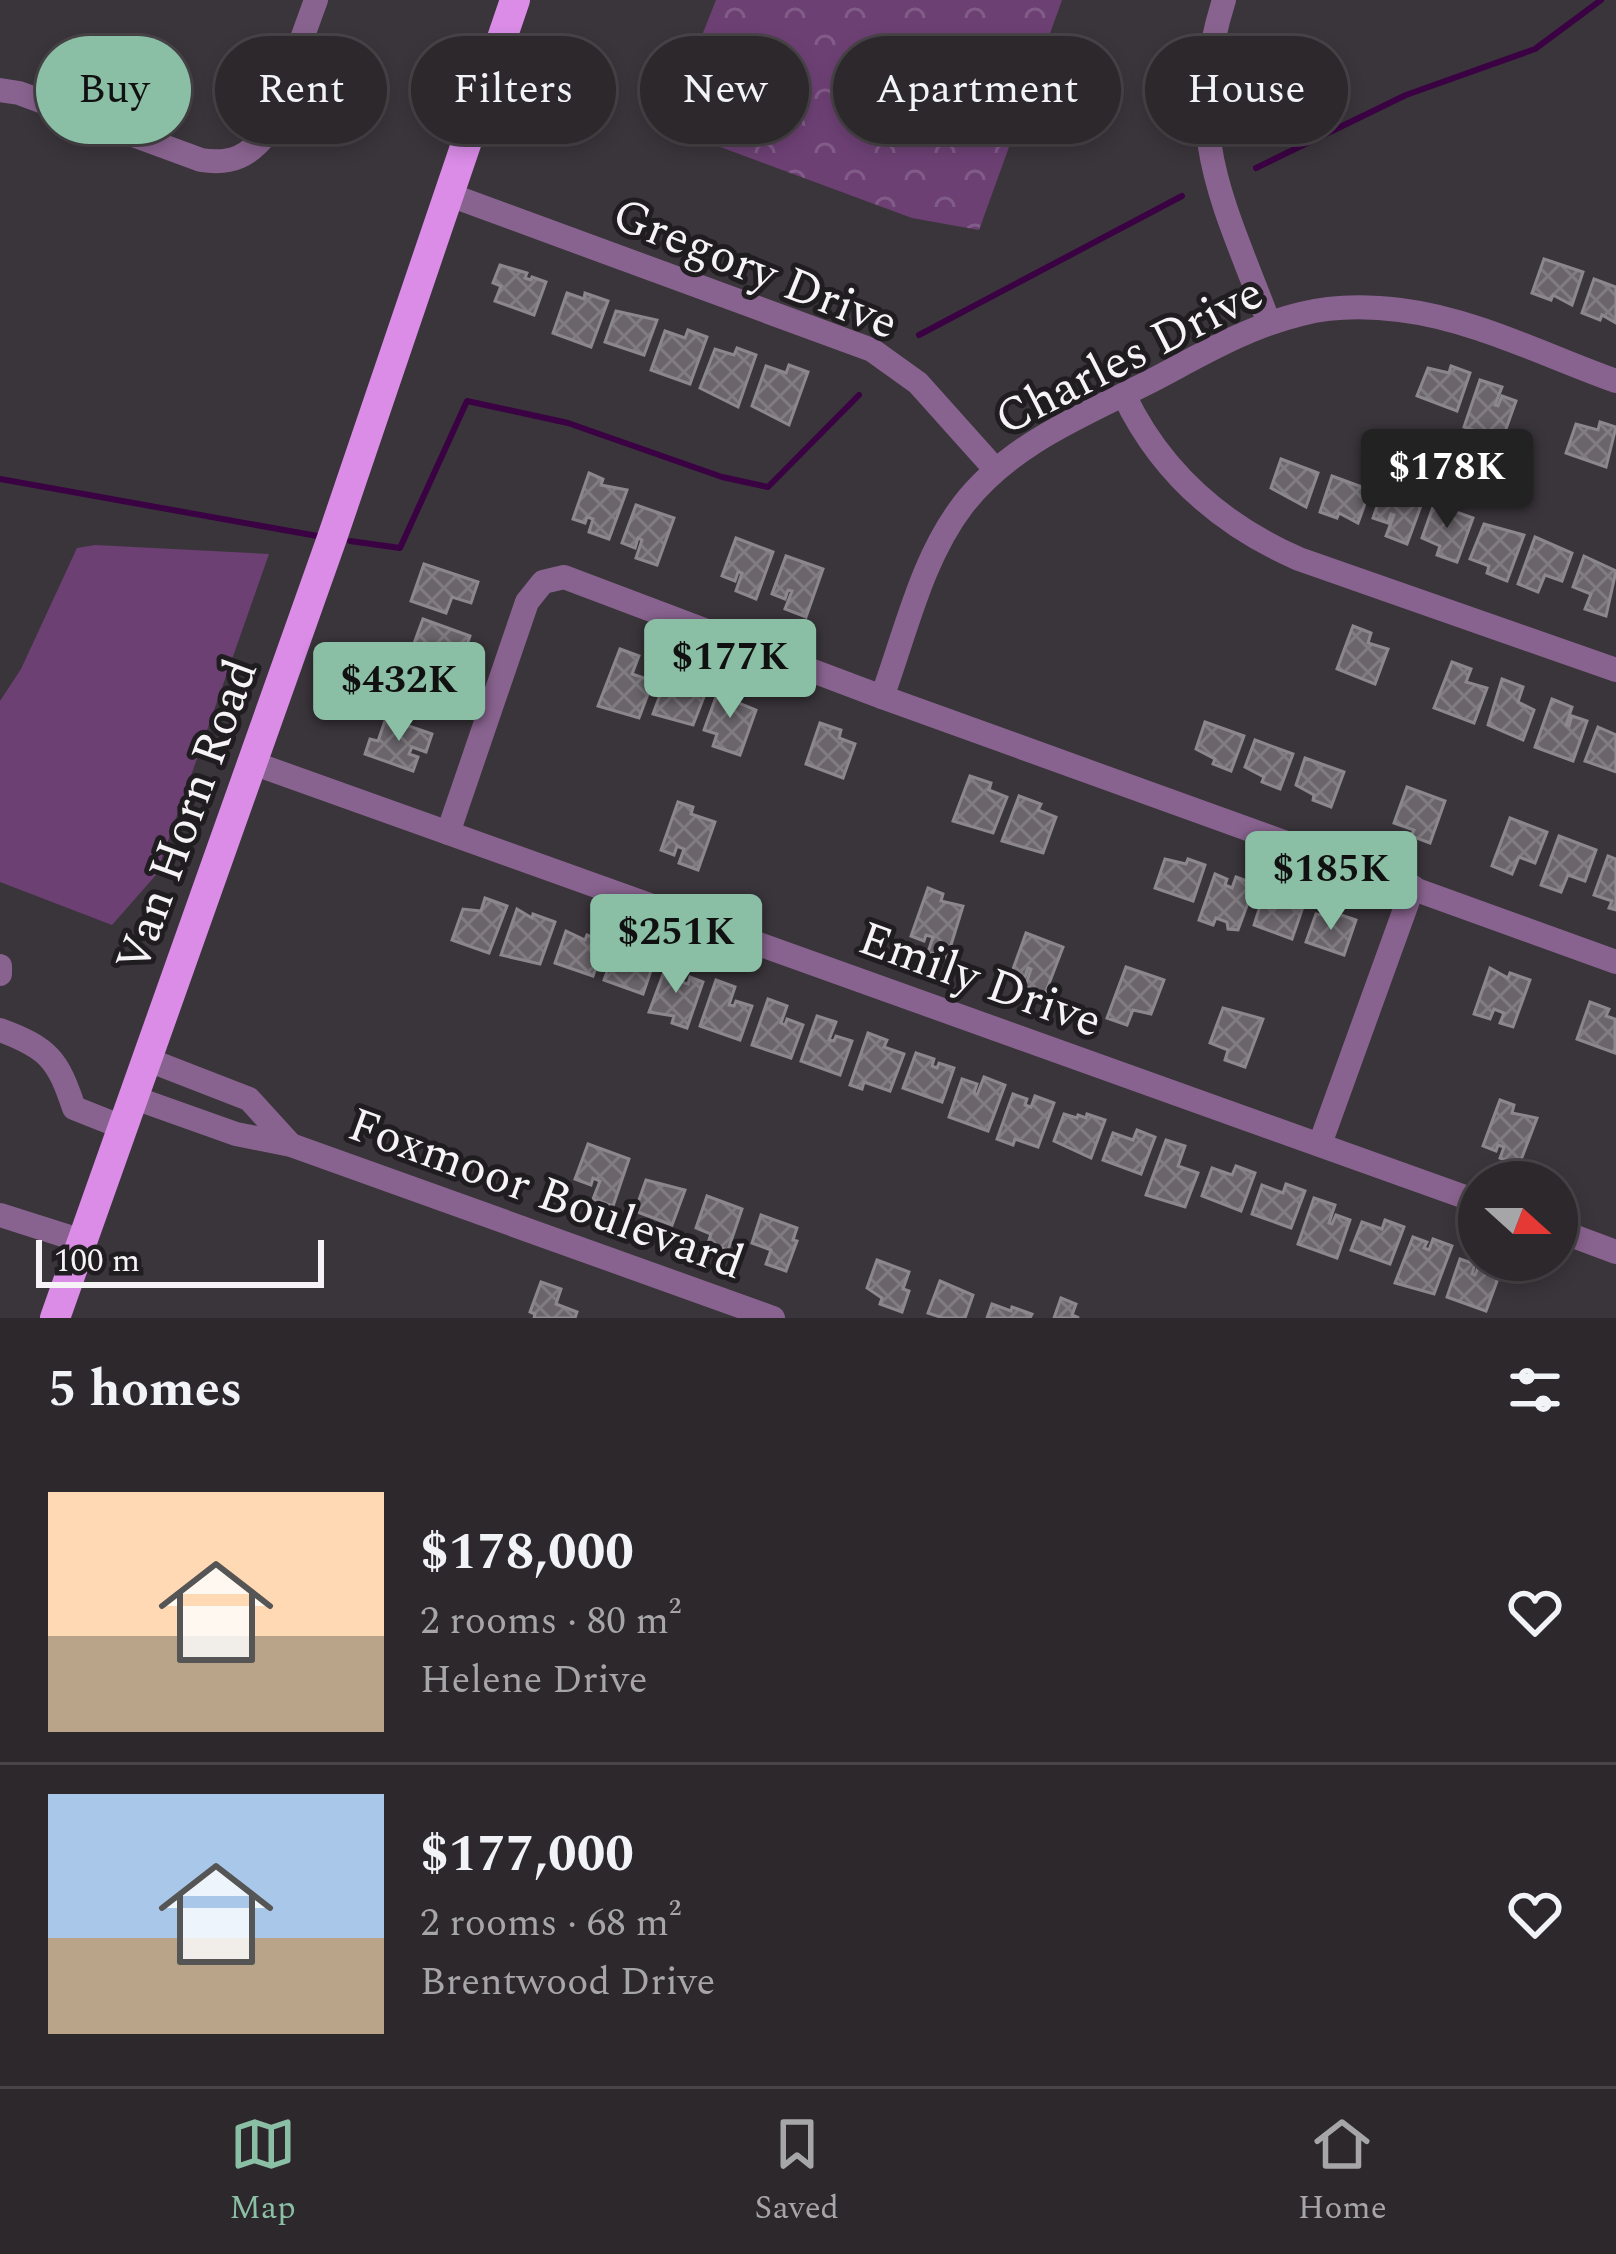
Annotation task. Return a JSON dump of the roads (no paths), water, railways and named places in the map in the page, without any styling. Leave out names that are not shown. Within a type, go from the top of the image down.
[{"type":"main road","name":"Van Horn Road","points":[[55,1318],[450,195],[514,0]]},
{"type":"street","points":[[0,90],[201,160],[232,161],[255,149],[268,132],[316,0]]},
{"type":"street","points":[[1224,0],[1205,73],[1206,129],[1216,183],[1268,323]]},
{"type":"street","name":"Gregory Drive","points":[[450,195],[872,350],[918,383],[995,469]]},
{"type":"street","name":"Charles Drive","points":[[882,697],[937,546],[963,505],[995,469],[1046,434],[1268,323],[1336,308],[1397,309],[1443,317],[1616,381]]},
{"type":"street","points":[[1124,395],[1176,476],[1221,517],[1255,538],[1299,560],[1616,670]]},
{"type":"street","points":[[448,833],[526,602],[536,587],[550,580],[575,579],[882,697],[1616,962]]},
{"type":"street","name":"Emily Drive","points":[[250,762],[1458,1194]]},
{"type":"street","points":[[1320,1144],[1413,887]]},
{"type":"street","points":[[0,1030],[43,1049],[60,1066],[74,1108],[122,1127]]},
{"type":"street","name":"Foxmoor Boulevard","points":[[146,1059],[249,1099],[291,1145]]},
{"type":"street","name":"Foxmoor Boulevard","points":[[133,1097],[236,1133],[291,1145],[773,1318]]},
{"type":"street","points":[[0,1215],[82,1240]]},
{"type":"street","points":[[1578,1238],[1616,1252]]},
{"type":"waterway","points":[[1256,168],[1406,95],[1535,49],[1601,0]]},
{"type":"waterway","points":[[919,335],[1182,196]]},
{"type":"waterway","points":[[350,541],[400,548],[467,401],[568,423],[722,477],[768,487],[859,395]]},
{"type":"waterway","points":[[0,479],[323,537]]}]
